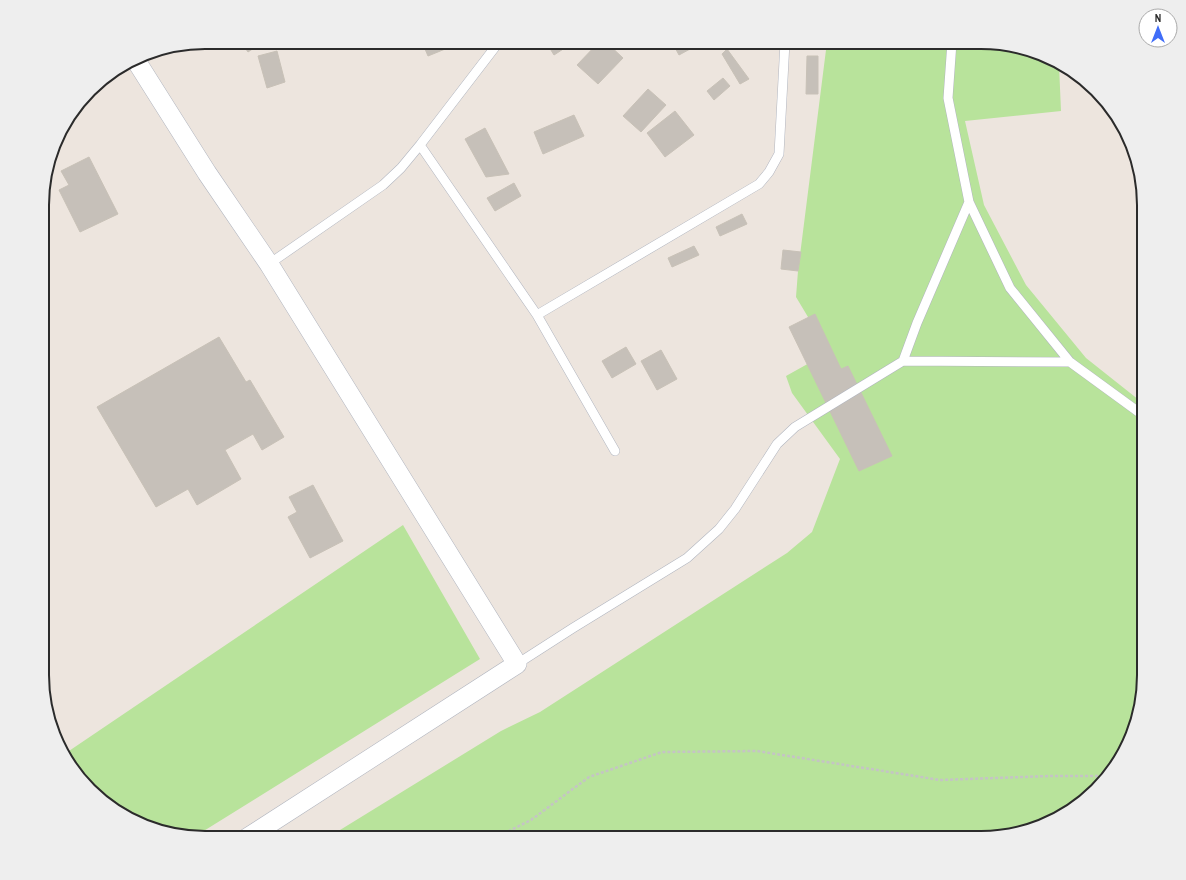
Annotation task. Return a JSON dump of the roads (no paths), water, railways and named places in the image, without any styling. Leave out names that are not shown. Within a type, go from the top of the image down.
[{"type":"street","points":[[138,64],[207,173],[269,264],[517,664],[258,831]]},
{"type":"lane","points":[[269,264],[383,185],[401,168],[495,49]]},
{"type":"lane","points":[[537,315],[759,184],[769,172],[779,154],[785,49]]},
{"type":"lane","points":[[952,49],[948,98],[969,202],[1010,288],[1070,362],[1137,411]]},
{"type":"lane","points":[[420,145],[537,315],[615,451]]},
{"type":"lane","points":[[903,361],[917,323],[969,202]]},
{"type":"lane","points":[[517,664],[687,558],[720,529],[735,509],[777,444],[795,427],[903,361],[1070,362]]}]
